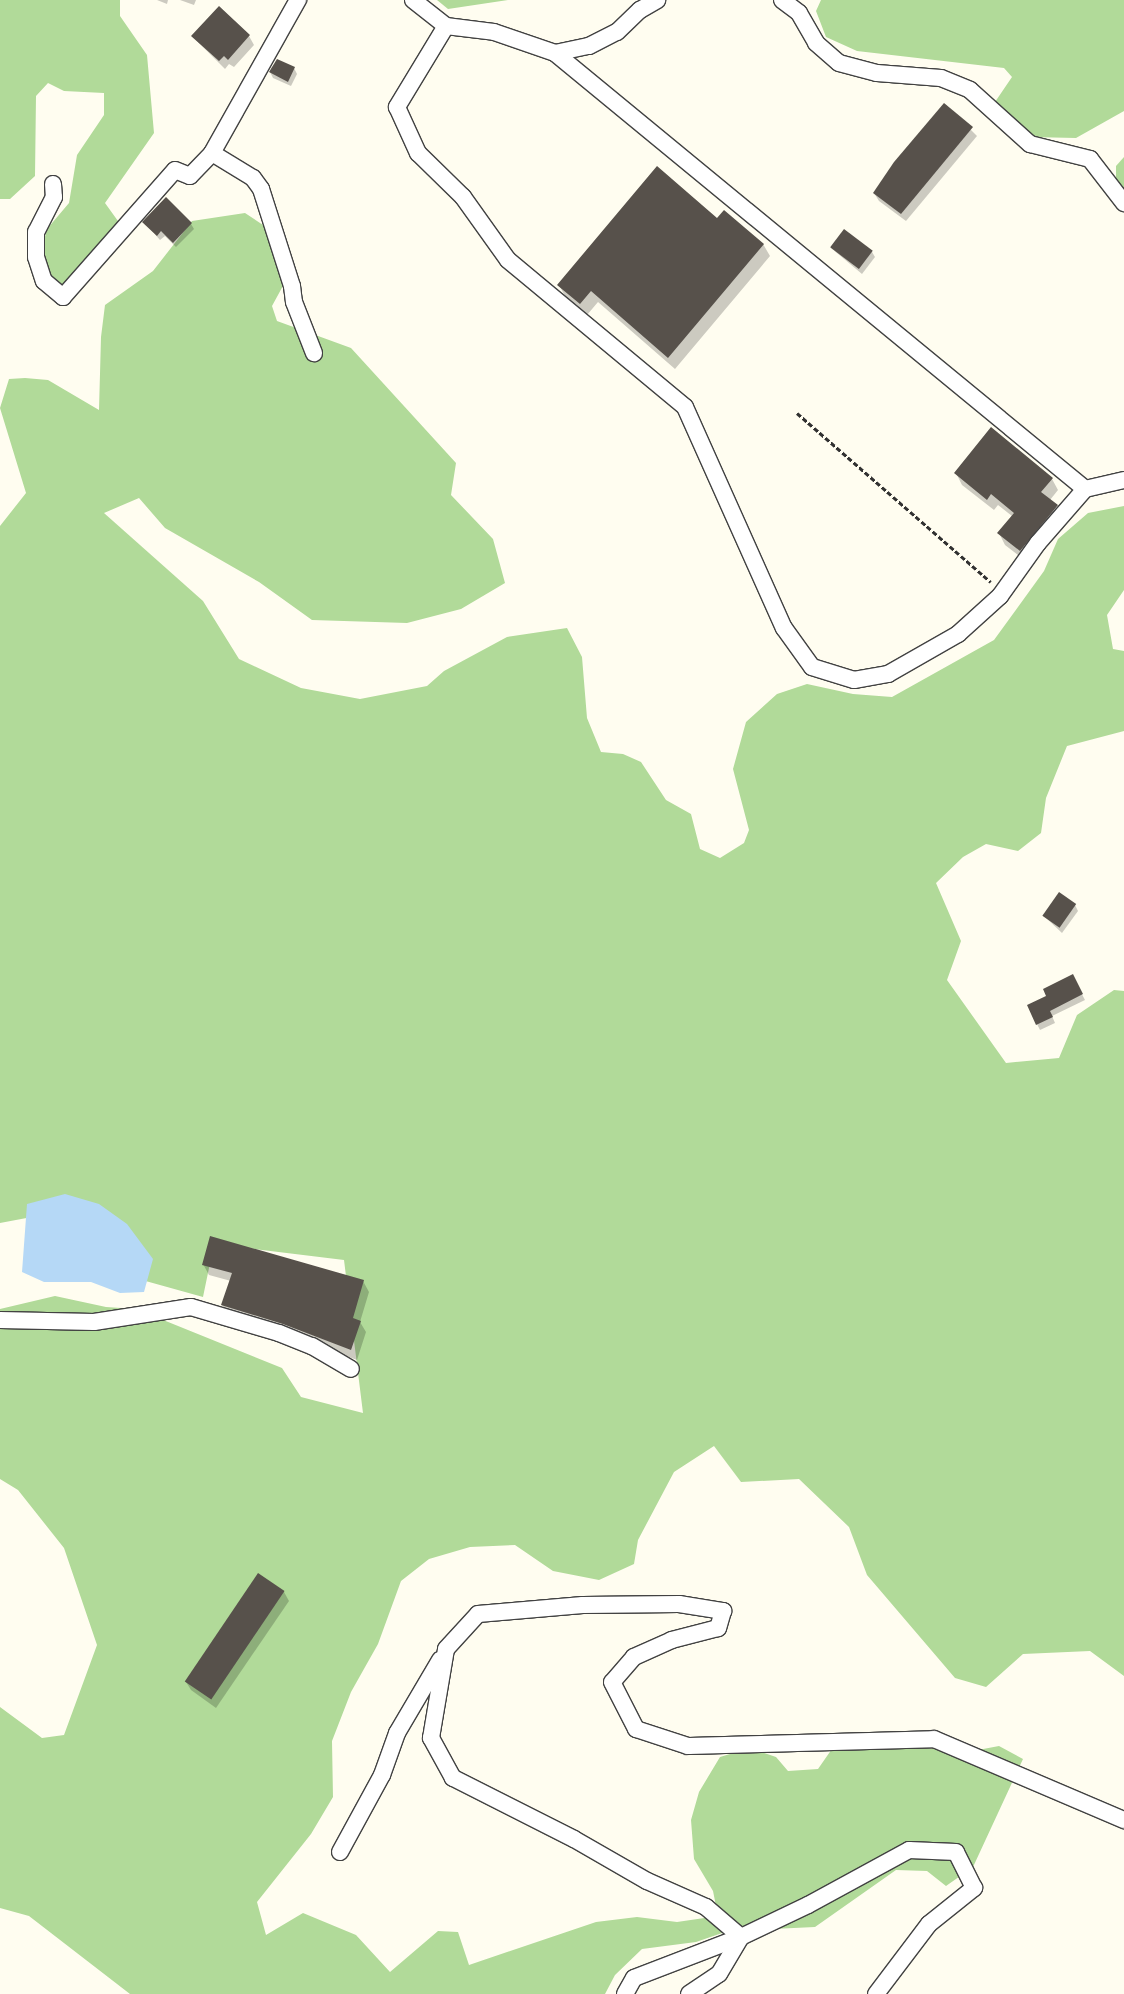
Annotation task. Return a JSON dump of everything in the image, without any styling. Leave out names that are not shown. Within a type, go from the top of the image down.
[{"type":"street","points":[[53,184],[54,196],[36,232],[36,257],[44,281],[63,297],[175,170],[190,176],[212,153],[298,0]]},
{"type":"street","points":[[413,0],[446,26],[494,32],[555,53],[1085,489]]},
{"type":"street","points":[[555,53],[589,46],[617,32],[640,10],[658,0]]},
{"type":"street","points":[[792,3],[816,43],[840,63],[877,73],[941,78],[970,90],[1030,144],[1090,159],[1124,203]]},
{"type":"street","points":[[446,26],[397,107],[418,153],[463,197],[508,260],[684,407],[784,628],[812,667],[854,680],[888,674],[958,634],[1003,592],[1038,543],[1085,489],[1124,480]]},
{"type":"street","points":[[212,153],[253,178],[261,189],[292,286],[294,302],[314,353]]},
{"type":"street","points":[[0,1320],[94,1322],[191,1307],[279,1333],[312,1346],[350,1369]]},
{"type":"street","points":[[340,1852],[382,1775],[397,1733],[446,1649],[478,1614],[583,1605],[679,1604],[723,1611],[718,1628],[672,1640],[634,1657],[612,1682],[636,1729],[688,1746],[934,1739],[1124,1820]]},
{"type":"street","points":[[446,1649],[431,1738],[453,1778],[574,1839],[647,1881],[706,1907],[741,1937]]},
{"type":"street","points":[[625,1994],[634,1978],[741,1937],[808,1905],[909,1850],[956,1852],[974,1888],[929,1924],[876,1994]]},
{"type":"street","points":[[689,1994],[719,1974],[741,1937]]},
{"type":"path","points":[[797,413],[1003,592]]},
{"type":"green space","points":[[0,0],[120,0],[120,16],[147,55],[154,133],[105,203],[123,228],[65,292],[47,279],[40,255],[47,229],[69,203],[77,155],[104,115],[104,93],[64,91],[48,83],[36,96],[35,176],[10,199],[0,199]]},
{"type":"green space","points":[[437,0],[508,0],[448,9]]},
{"type":"green space","points":[[821,0],[1124,0],[1124,111],[1076,138],[1031,137],[995,102],[1012,77],[1004,68],[857,51],[826,37],[816,11]]},
{"type":"green space","points":[[1124,157],[1124,190],[1116,180],[1116,166]]},
{"type":"green space","points":[[245,213],[266,227],[284,284],[272,306],[277,321],[351,348],[456,463],[451,495],[493,539],[505,583],[461,609],[407,623],[312,620],[259,582],[165,528],[139,498],[104,513],[203,601],[239,659],[301,688],[360,699],[427,686],[444,671],[507,637],[567,628],[582,657],[587,718],[601,752],[623,754],[641,762],[666,800],[691,814],[700,849],[720,858],[744,843],[749,830],[733,769],[746,722],[777,694],[807,684],[853,694],[892,697],[994,640],[1044,571],[1058,539],[1088,513],[1124,506],[1124,590],[1107,615],[1113,649],[1124,651],[1124,731],[1067,746],[1046,798],[1041,833],[1018,851],[986,844],[963,857],[936,883],[961,941],[947,980],[1006,1063],[1059,1058],[1077,1015],[1114,990],[1124,991],[1124,1676],[1090,1651],[1023,1654],[986,1687],[955,1678],[867,1575],[849,1527],[799,1479],[741,1482],[714,1446],[674,1472],[638,1540],[634,1564],[599,1580],[553,1571],[515,1545],[470,1547],[429,1559],[401,1581],[378,1644],[351,1692],[332,1741],[333,1797],[311,1834],[257,1902],[266,1935],[303,1913],[356,1935],[390,1972],[438,1931],[458,1932],[469,1965],[596,1922],[637,1917],[677,1922],[718,1916],[713,1891],[694,1859],[691,1820],[699,1792],[720,1757],[750,1748],[776,1757],[788,1771],[818,1769],[834,1746],[919,1747],[962,1753],[999,1746],[1023,1759],[973,1867],[946,1886],[927,1871],[896,1870],[815,1927],[728,1931],[696,1942],[642,1949],[615,1975],[605,1994],[130,1994],[29,1916],[0,1908],[0,1707],[42,1738],[64,1735],[97,1645],[64,1548],[18,1490],[0,1479],[0,1309],[55,1296],[106,1307],[136,1309],[282,1368],[301,1397],[363,1413],[344,1260],[214,1244],[203,1297],[142,1280],[53,1213],[0,1223],[0,526],[26,493],[0,408],[9,379],[25,378],[48,380],[99,410],[101,337],[105,305],[153,271],[192,221]]},
{"type":"water","points":[[65,1194],[99,1204],[127,1224],[153,1259],[144,1292],[120,1293],[91,1282],[44,1282],[22,1272],[27,1204]]},
{"type":"building","points":[[219,6],[250,35],[228,60],[224,56],[219,61],[191,36]]},
{"type":"building","points":[[277,59],[295,67],[288,82],[269,72]]},
{"type":"building","points":[[944,103],[973,127],[901,214],[873,193],[894,162]]},
{"type":"building","points":[[657,166],[717,218],[724,210],[764,244],[668,358],[591,291],[580,304],[557,285]]},
{"type":"building","points":[[166,197],[192,223],[173,243],[161,231],[157,236],[142,222]]},
{"type":"building","points":[[844,229],[873,251],[859,269],[830,247]]},
{"type":"building","points":[[991,427],[1053,478],[1041,492],[1058,505],[1020,551],[997,533],[1014,513],[991,494],[987,500],[954,473]]},
{"type":"building","points":[[1059,892],[1076,904],[1060,928],[1042,916]]},
{"type":"building","points":[[1073,974],[1083,994],[1050,1011],[1053,1017],[1036,1025],[1027,1005],[1046,996],[1043,989]]},
{"type":"building","points":[[210,1236],[364,1280],[353,1318],[361,1321],[351,1350],[283,1324],[221,1305],[232,1273],[202,1265]]},
{"type":"building","points":[[258,1573],[285,1591],[211,1699],[185,1682]]}]
